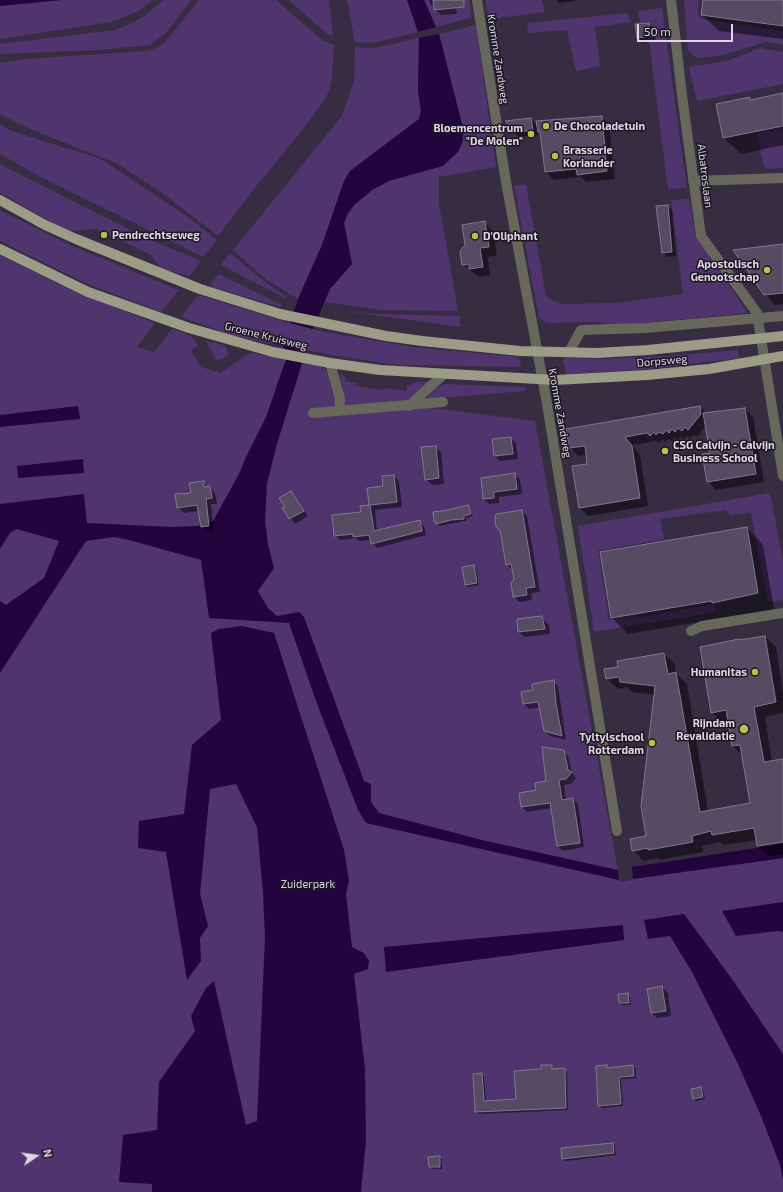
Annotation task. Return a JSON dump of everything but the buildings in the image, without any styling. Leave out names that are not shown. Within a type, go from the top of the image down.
[{"type":"main road","points":[[0,200],[45,225],[98,248],[200,289],[280,314],[320,323],[422,341],[537,351]]},
{"type":"main road","name":"Groene Kruisweg","points":[[0,249],[88,292],[189,328],[273,352],[312,360],[380,370],[542,380]]},
{"type":"main road","name":"Dorpsweg","points":[[537,351],[626,351],[783,336]]},
{"type":"main road","name":"Dorpsweg","points":[[542,380],[647,375],[709,369],[783,356]]},
{"type":"street","name":"Kromme Zandweg","points":[[477,0],[506,182],[542,380],[617,831]]},
{"type":"street","name":"Albatroslaan","points":[[671,0],[701,236],[741,290],[758,319],[783,476]]},
{"type":"street","points":[[694,181],[783,178]]},
{"type":"street","points":[[569,352],[581,330],[645,328],[783,316]]},
{"type":"street","points":[[330,363],[340,398],[340,411]]},
{"type":"street","points":[[409,406],[444,374]]},
{"type":"street","points":[[313,413],[443,402]]},
{"type":"street","points":[[691,631],[702,626],[783,613]]},
{"type":"green space","points":[[61,0],[153,0],[137,12],[111,22],[0,39],[0,6]]},
{"type":"green space","points":[[164,0],[191,0],[166,33],[150,45],[100,50],[0,54],[0,44],[114,30],[126,26],[144,16]]},
{"type":"green space","points":[[199,0],[276,0],[322,40],[334,45],[332,76],[329,91],[325,99],[300,133],[218,236],[161,192],[116,163],[30,129],[0,114],[0,63],[25,59],[148,51],[158,47],[166,41]]},
{"type":"green space","points":[[289,0],[329,0],[333,36],[327,34]]},
{"type":"green space","points":[[347,0],[407,0],[418,32],[373,43],[355,42]]},
{"type":"green space","points":[[424,0],[470,0],[471,18],[436,27]]},
{"type":"green space","points":[[485,0],[542,0],[545,12],[498,18],[488,16]]},
{"type":"green space","points":[[684,0],[699,0],[698,15],[701,19],[783,31],[783,45],[766,42],[719,56],[696,58],[688,50]]},
{"type":"green space","points":[[662,8],[687,188],[668,189],[648,34],[655,32],[652,24],[648,25],[648,22],[640,23],[638,11]]},
{"type":"green space","points":[[628,13],[630,22],[595,27],[600,66],[576,71],[567,30],[528,33],[527,23]]},
{"type":"green space","points":[[476,25],[496,167],[439,177],[439,204],[458,311],[381,310],[324,302],[330,289],[352,264],[344,223],[348,213],[354,205],[372,190],[388,181],[463,128],[439,34]]},
{"type":"green space","points":[[419,38],[418,91],[421,111],[419,119],[350,171],[344,181],[322,245],[298,299],[267,280],[233,250],[342,116],[354,81],[355,47],[374,48]]},
{"type":"green space","points":[[760,48],[783,52],[783,84],[697,101],[689,68],[691,66],[730,60]]},
{"type":"green space","points":[[0,124],[11,131],[101,159],[188,217],[217,240],[203,257],[39,176],[0,154]]},
{"type":"green space","points":[[783,128],[783,168],[767,169],[764,167],[757,133]]},
{"type":"green space","points":[[0,164],[146,238],[201,261],[190,276],[161,269],[151,255],[96,229],[67,231],[0,193]]},
{"type":"green space","points":[[526,184],[546,296],[552,300],[560,304],[616,303],[683,294],[671,200],[689,199],[696,237],[748,313],[620,325],[595,322],[547,323],[539,318],[514,186]]},
{"type":"green space","points":[[0,210],[72,246],[179,290],[161,312],[85,283],[0,241]]},
{"type":"green space","points":[[230,253],[265,282],[285,296],[285,298],[221,265]]},
{"type":"green space","name":"Zuiderpark","points":[[0,255],[57,283],[155,323],[137,347],[154,352],[172,329],[187,334],[193,338],[198,346],[191,350],[201,367],[221,373],[246,355],[253,353],[286,360],[275,388],[294,391],[302,363],[319,366],[325,369],[345,397],[339,374],[346,377],[345,381],[356,383],[356,386],[383,390],[387,388],[406,391],[407,386],[420,381],[430,382],[409,401],[393,403],[535,421],[620,882],[783,858],[783,1192],[0,1192]]},
{"type":"green space","points":[[219,274],[282,305],[280,307],[213,287],[210,284]]},
{"type":"green space","points":[[198,295],[290,323],[326,332],[412,347],[519,357],[521,367],[397,365],[332,355],[234,336],[181,317]]},
{"type":"green space","points":[[345,311],[380,314],[460,316],[460,327]]},
{"type":"green space","points":[[206,341],[224,345],[229,354],[217,361]]},
{"type":"green space","points":[[738,350],[739,358],[650,369],[566,374],[563,360],[565,358],[601,359],[667,356]]},
{"type":"green space","points":[[445,384],[525,387],[525,391],[428,399],[428,396],[437,388]]},
{"type":"green space","points":[[770,493],[783,560],[783,600],[768,602],[751,513],[730,515],[726,510],[660,519],[664,539],[598,551],[609,620],[636,616],[638,618],[714,604],[715,612],[594,632],[578,526]]},
{"type":"shaded area","points":[[0,0],[61,0],[0,6]]},
{"type":"shaded area","points":[[407,0],[424,0],[436,27],[418,32]]},
{"type":"shaded area","points":[[439,34],[463,128],[463,141],[458,152],[443,166],[389,181],[372,190],[354,205],[348,213],[344,223],[352,264],[330,289],[313,329],[290,323],[298,299],[322,245],[344,181],[350,171],[419,119],[421,111],[418,91],[419,38]]},
{"type":"shaded area","points":[[283,345],[306,350],[277,444],[267,483],[265,520],[268,545],[274,568],[258,591],[268,608],[277,616],[299,612],[304,617],[364,781],[371,784],[371,802],[379,813],[482,840],[618,870],[619,880],[366,823],[358,810],[316,701],[289,623],[209,618],[201,560],[114,537],[86,541],[0,673],[0,601],[6,605],[44,578],[59,541],[17,529],[10,533],[0,549],[0,504],[84,494],[87,523],[172,527],[198,526],[213,521],[239,474],[266,417],[286,360]]},
{"type":"shaded area","points":[[78,406],[80,419],[0,427],[0,415]]},
{"type":"shaded area","points":[[83,459],[84,473],[18,478],[17,466]]},
{"type":"shaded area","points":[[242,626],[274,633],[344,850],[349,881],[346,893],[352,947],[364,953],[369,961],[368,969],[354,974],[365,1069],[366,1140],[361,1192],[152,1192],[152,1184],[119,1182],[123,1135],[157,1130],[159,1082],[195,1031],[191,1016],[206,988],[214,981],[246,1125],[257,1121],[265,937],[263,892],[257,827],[236,784],[210,789],[200,894],[208,926],[200,938],[201,961],[187,980],[166,852],[138,848],[139,821],[184,814],[192,745],[221,720],[211,633],[219,629]]},
{"type":"shaded area","points":[[783,844],[783,858],[633,879],[632,867]]},
{"type":"shaded area","points":[[783,902],[783,932],[777,931],[736,936],[722,911]]},
{"type":"shaded area","points":[[684,914],[732,979],[783,1054],[783,1180],[780,1165],[761,1116],[738,1064],[692,972],[670,936],[648,939],[644,920]]},
{"type":"shaded area","points":[[623,925],[624,940],[386,972],[384,947]]},
{"type":"place","name":"De Chocoladetuin","points":[[546,126]]},
{"type":"place","name":"Bloemencentrum \"De Molen\"","points":[[531,134]]},
{"type":"place","name":"Brasserie Koriander","points":[[555,156]]},
{"type":"place","name":"Pendrechtseweg","points":[[104,235]]},
{"type":"place","name":"D'Oliphant","points":[[475,236]]},
{"type":"place","name":"Apostolisch Genootschap","points":[[767,270]]},
{"type":"place","name":"CSG Calvijn - Calvijn Business School","points":[[665,451]]},
{"type":"place","name":"Humanitas","points":[[755,672]]},
{"type":"place","name":"Rijndam Revalidatie","points":[[744,729]]},
{"type":"place","name":"Tyltylschool Rotterdam","points":[[652,743]]}]
